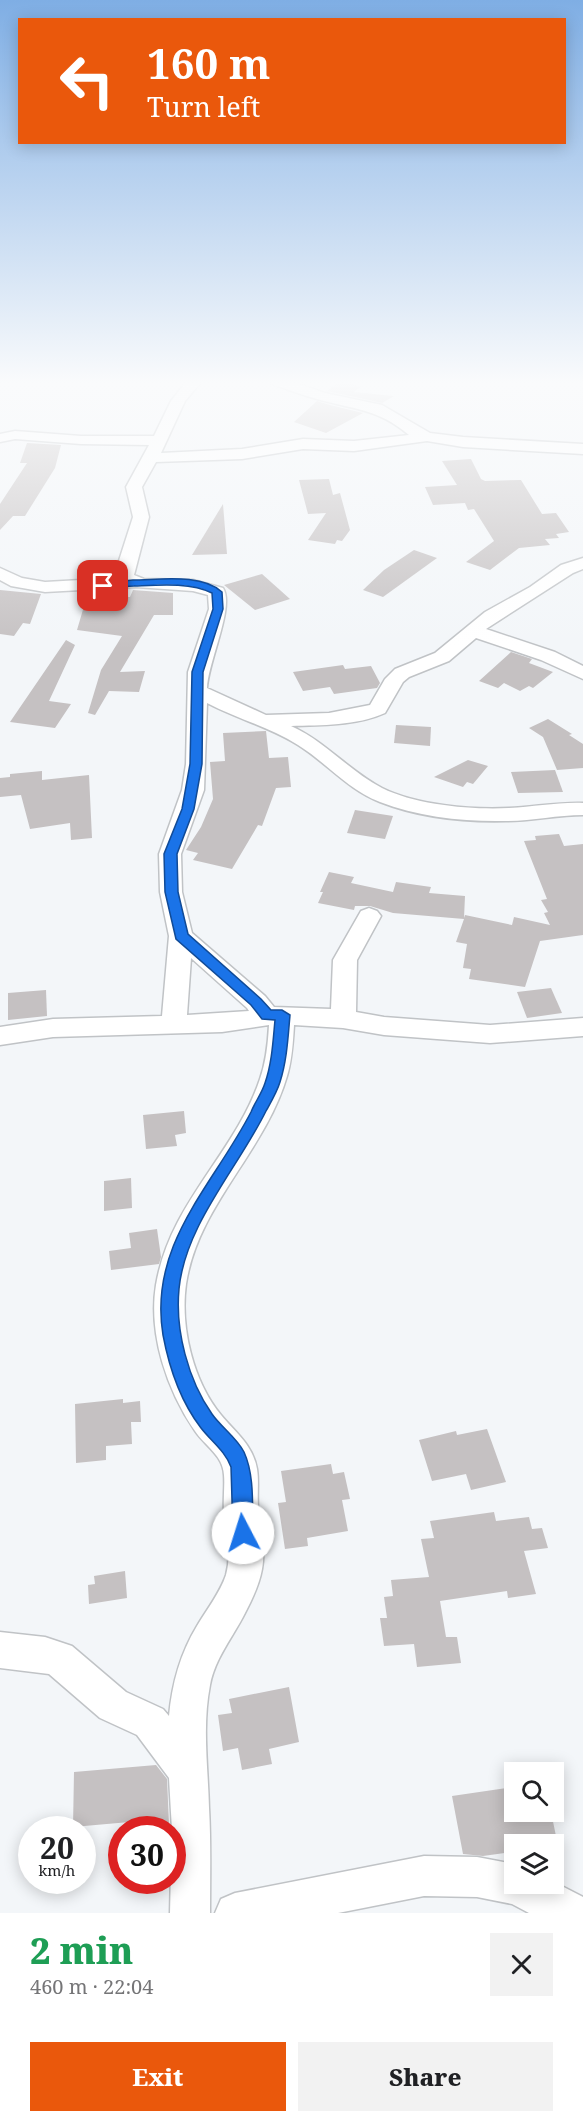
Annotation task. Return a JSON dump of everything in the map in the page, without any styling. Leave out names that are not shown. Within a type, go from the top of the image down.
[{"type":"street","points":[[133,583],[125,577],[125,570],[140,525],[141,517],[134,487],[143,470]]},
{"type":"street","points":[[262,720],[329,718],[369,713],[378,709],[395,679],[402,673],[442,657],[491,616],[537,591],[555,576],[583,563]]},
{"type":"street","points":[[1,575],[16,582],[45,586],[191,584],[207,586],[217,592],[218,609],[202,654],[196,689],[198,712],[193,790],[170,854],[171,892],[181,936],[174,1025]]},
{"type":"street","points":[[474,631],[548,656],[583,673]]},
{"type":"street","points":[[196,689],[214,700],[297,736],[322,753],[354,780],[378,795],[422,806],[467,813],[507,815],[583,809]]},
{"type":"street","points":[[343,1019],[345,960],[369,916]]},
{"type":"street","points":[[181,936],[256,1002],[275,1015],[280,1047],[273,1083],[245,1138],[202,1202],[188,1229],[174,1264],[170,1290],[169,1314],[172,1338],[189,1391],[206,1420],[236,1455],[240,1467],[241,1510],[246,1557],[238,1591],[196,1667],[188,1706],[190,1913]]},
{"type":"street","points":[[0,1036],[52,1029],[222,1023],[275,1015],[343,1019],[384,1026],[490,1034],[583,1028]]},
{"type":"street","points":[[0,1650],[48,1655],[59,1659],[113,1705],[150,1722],[188,1771]]},
{"type":"street","points":[[235,1913],[424,1876],[477,1877],[516,1885],[571,1913]]},
{"type":"building","points":[[22,470],[54,470],[25,516],[13,516],[0,530],[0,504]]},
{"type":"building","points":[[448,470],[477,470],[481,479],[485,481],[521,480],[542,514],[556,513],[569,532],[556,534],[559,538],[545,539],[550,545],[519,548],[490,570],[466,562],[494,541],[474,509],[468,510],[465,503],[433,505],[425,487],[457,485]]},
{"type":"building","points":[[329,479],[333,495],[340,493],[350,530],[342,541],[337,540],[335,544],[308,540],[326,513],[308,514],[299,480]]},
{"type":"building","points":[[223,504],[227,554],[192,555]]},
{"type":"building","points":[[414,550],[437,558],[383,597],[363,590],[384,570]]},
{"type":"building","points":[[262,574],[290,599],[255,610],[224,585]]},
{"type":"building","points":[[0,590],[41,594],[30,624],[23,623],[14,636],[0,634]]},
{"type":"building","points":[[133,590],[173,593],[173,615],[154,615],[120,672],[145,671],[139,692],[109,691],[95,715],[88,713],[101,670],[122,636],[77,630],[87,596],[130,597]]},
{"type":"building","points":[[66,640],[75,645],[49,701],[71,704],[55,728],[10,722]]},
{"type":"building","points":[[511,652],[532,659],[529,663],[553,672],[533,688],[529,686],[520,691],[504,683],[498,688],[479,681]]},
{"type":"building","points":[[343,665],[345,669],[371,666],[380,683],[377,688],[334,694],[330,687],[303,691],[293,672]]},
{"type":"building","points":[[548,719],[583,744],[583,768],[557,770],[543,737],[529,728]]},
{"type":"building","points":[[396,725],[431,727],[430,746],[394,743]]},
{"type":"building","points":[[266,731],[269,758],[288,757],[291,787],[276,788],[262,826],[258,825],[232,869],[193,860],[198,853],[186,850],[201,827],[213,799],[210,762],[225,761],[223,733]]},
{"type":"building","points":[[468,760],[488,766],[473,784],[467,782],[463,787],[434,777]]},
{"type":"building","points":[[555,770],[563,792],[518,793],[511,772]]},
{"type":"building","points":[[42,771],[42,780],[89,775],[92,838],[71,840],[70,823],[30,829],[21,795],[0,797],[0,778],[10,777],[10,774]]},
{"type":"building","points":[[355,810],[393,816],[385,839],[347,833]]},
{"type":"building","points":[[559,834],[564,846],[583,844],[583,935],[540,941],[525,987],[469,979],[471,969],[463,968],[467,944],[456,942],[464,919],[393,913],[370,906],[355,906],[354,910],[318,903],[329,872],[354,877],[351,883],[393,892],[396,882],[431,887],[429,893],[465,896],[464,918],[465,915],[512,925],[514,917],[550,925],[544,913],[548,912],[541,900],[547,899],[524,841],[536,840],[535,836]]},
{"type":"building","points":[[551,988],[562,1013],[527,1018],[517,992]]},
{"type":"building","points":[[46,990],[47,1016],[8,1020],[8,993]]},
{"type":"building","points":[[184,1111],[186,1133],[175,1135],[177,1146],[146,1149],[143,1115]]},
{"type":"building","points":[[131,1178],[132,1208],[104,1211],[104,1181]]},
{"type":"building","points":[[157,1229],[161,1257],[159,1264],[111,1270],[109,1251],[131,1248],[129,1233]]},
{"type":"building","points":[[123,1399],[123,1403],[140,1401],[141,1422],[131,1422],[132,1444],[106,1446],[106,1460],[76,1463],[75,1404]]},
{"type":"building","points":[[487,1429],[506,1482],[471,1490],[466,1474],[432,1481],[419,1440],[456,1431],[457,1435]]},
{"type":"building","points":[[331,1464],[333,1474],[344,1472],[350,1499],[342,1500],[348,1531],[307,1538],[308,1546],[285,1549],[278,1503],[286,1502],[281,1471]]},
{"type":"building","points":[[494,1512],[496,1521],[529,1517],[532,1529],[542,1528],[548,1548],[524,1551],[536,1594],[508,1598],[507,1591],[440,1601],[446,1637],[457,1637],[461,1663],[417,1667],[414,1644],[384,1646],[380,1618],[387,1618],[384,1597],[393,1596],[391,1580],[429,1577],[421,1539],[434,1538],[430,1521]]},
{"type":"building","points":[[125,1571],[127,1598],[89,1604],[88,1585],[95,1584],[94,1576]]},
{"type":"building","points":[[289,1687],[299,1742],[269,1749],[272,1764],[242,1770],[238,1748],[223,1751],[218,1715],[232,1713],[229,1699]]},
{"type":"building","points":[[156,1765],[167,1779],[169,1816],[108,1816],[108,1824],[96,1825],[96,1816],[73,1816],[74,1772]]},
{"type":"building","points":[[504,1788],[504,1822],[553,1822],[556,1834],[504,1834],[504,1853],[483,1856],[463,1854],[452,1796]]},
{"type":"route","points":[[103,586],[133,583],[191,584],[207,586],[217,592],[218,609],[198,672],[196,764],[193,790],[170,854],[171,892],[181,936],[204,954],[267,1015],[282,1015],[280,1047],[273,1083],[245,1138],[196,1212],[174,1264],[170,1290],[169,1314],[172,1338],[189,1391],[206,1420],[236,1455],[240,1467],[243,1533]]}]
